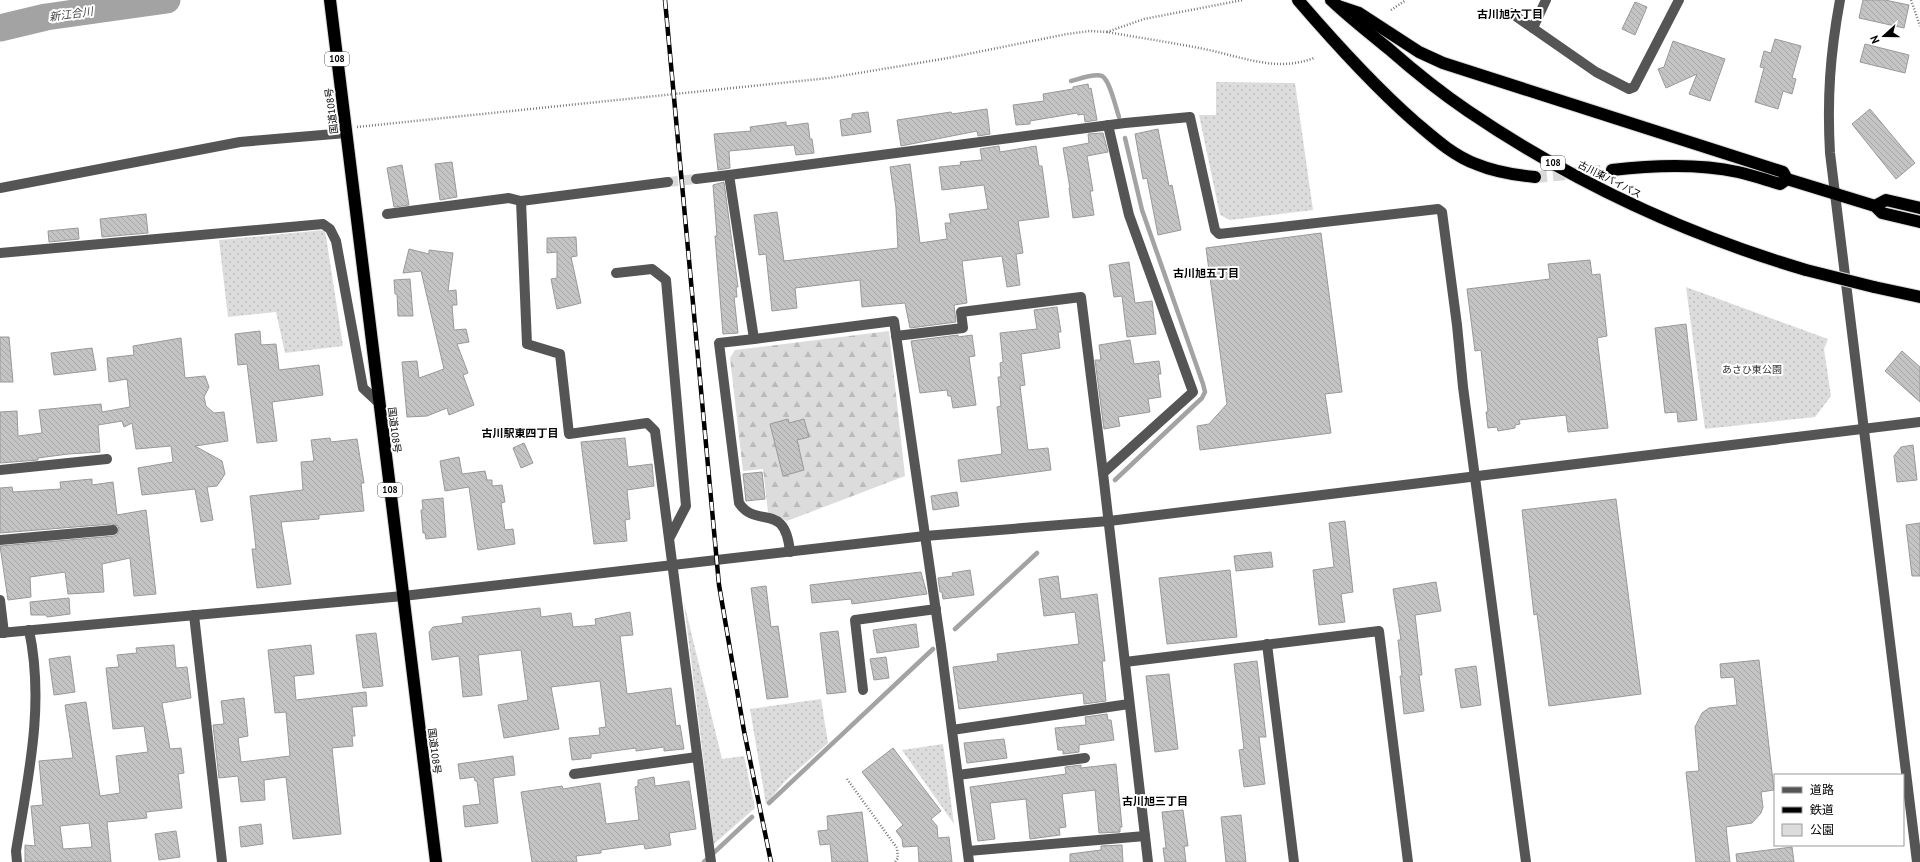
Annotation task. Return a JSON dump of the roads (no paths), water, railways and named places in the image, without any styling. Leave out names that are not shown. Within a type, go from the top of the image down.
[{"type":"highway","name":"国道108号","points":[[330,0],[436,862]]},
{"type":"highway","points":[[1298,0],[1367,77],[1405,113],[1450,151],[1475,164],[1504,173],[1535,177]]},
{"type":"highway","points":[[1335,3],[1359,13],[1413,48],[1443,63],[1784,172],[1787,179],[1875,206],[1882,213],[1920,222]]},
{"type":"highway","name":"古川東バイパス","points":[[1335,3],[1427,80],[1467,110],[1507,137],[1638,206],[1689,229],[1755,254],[1806,270],[1920,297]]},
{"type":"highway","points":[[1612,170],[1643,166],[1687,166],[1738,172],[1780,184],[1787,179]]},
{"type":"highway","points":[[1875,206],[1886,200],[1920,208]]},
{"type":"street","points":[[1533,28],[1546,0]]},
{"type":"street","points":[[1511,13],[1596,72],[1629,89],[1634,87],[1679,0]]},
{"type":"street","points":[[1840,0],[1830,58],[1828,101],[1834,194],[1917,862]]},
{"type":"street","points":[[696,179],[1125,123],[1190,117],[1215,230],[1219,234],[1438,208],[1442,212],[1475,477],[1526,862]]},
{"type":"street","points":[[1103,473],[1193,392],[1129,215],[1111,125]]},
{"type":"street","points":[[0,188],[240,142],[346,133]]},
{"type":"street","points":[[729,175],[754,339]]},
{"type":"street","points":[[387,214],[509,198],[521,202],[668,182]]},
{"type":"street","points":[[521,202],[527,344],[560,354],[569,434],[647,423],[655,431],[674,565],[711,861]]},
{"type":"street","points":[[0,253],[323,224],[330,229],[336,241],[363,388],[379,403]]},
{"type":"street","points":[[616,273],[652,269],[666,280],[686,506],[670,537]]},
{"type":"street","points":[[896,336],[963,328],[961,312],[1081,297],[1109,521],[1148,862]]},
{"type":"street","points":[[790,552],[788,537],[780,524],[773,519],[750,514],[744,510],[740,503],[720,343],[894,322],[936,609],[969,862]]},
{"type":"street","points":[[0,600],[2,633],[403,596],[925,536],[1109,521],[1920,422]]},
{"type":"street","points":[[0,470],[107,459]]},
{"type":"street","points":[[0,540],[113,530]]},
{"type":"street","points":[[862,690],[855,620],[936,609]]},
{"type":"street","points":[[194,615],[222,862]]},
{"type":"street","points":[[17,862],[16,851],[34,729],[35,665],[29,630]]},
{"type":"street","points":[[1125,662],[1379,631],[1408,862]]},
{"type":"street","points":[[1267,644],[1294,862]]},
{"type":"street","points":[[952,730],[1130,704]]},
{"type":"street","points":[[574,774],[697,757]]},
{"type":"street","points":[[958,775],[1085,758]]},
{"type":"street","points":[[968,851],[1145,836]]},
{"type":"waterway","name":"新江合川","points":[[0,28],[46,17],[167,0]]},
{"type":"waterway","points":[[1071,81],[1091,76],[1102,76],[1108,83],[1119,117]]},
{"type":"waterway","points":[[1115,480],[1202,398],[1205,392],[1142,210],[1125,138]]},
{"type":"waterway","points":[[955,629],[1037,553]]},
{"type":"waterway","points":[[769,803],[933,649]]},
{"type":"waterway","points":[[704,862],[752,817]]},
{"type":"tunnel","points":[[1535,177],[1612,170]]},
{"type":"tunnel","points":[[668,182],[696,179]]},
{"type":"railway","points":[[665,0],[719,585],[744,731],[771,862]]},
{"type":"district","name":"古川旭六丁目","points":[[1510,14]]},
{"type":"district","name":"古川旭五丁目","points":[[1206,273]]},
{"type":"district","name":"古川駅東四丁目","points":[[520,433]]},
{"type":"district","name":"古川旭三丁目","points":[[1155,801]]},
{"type":"park label","name":"あさひ東公園","points":[[1752,369]]}]
